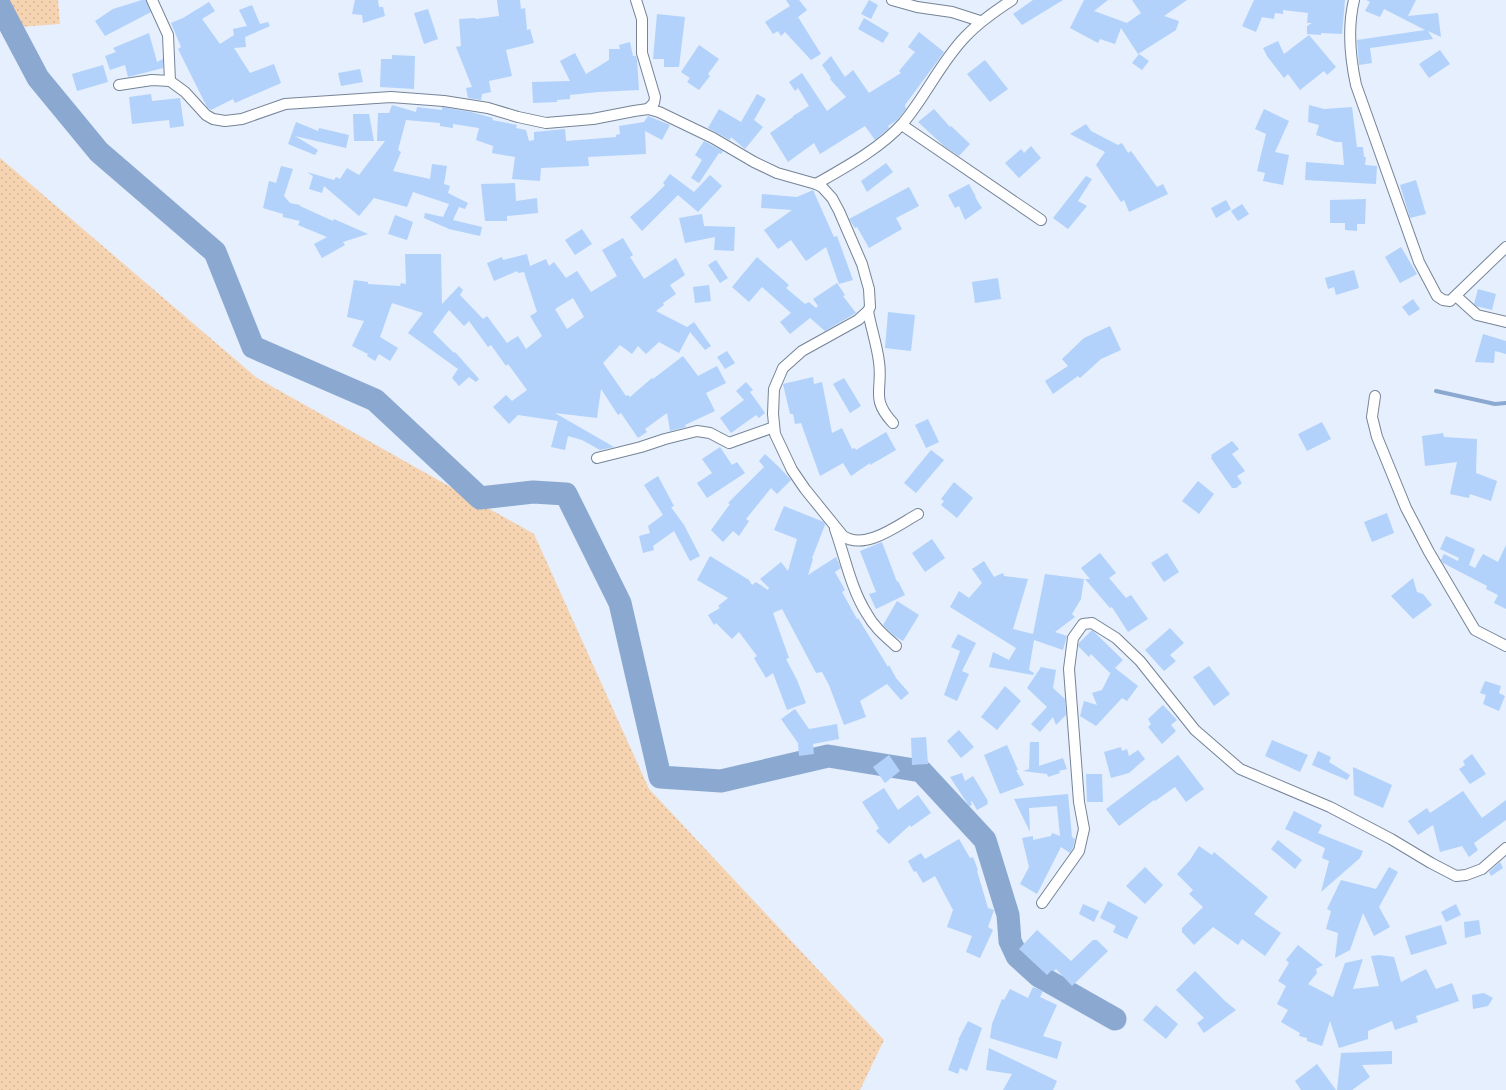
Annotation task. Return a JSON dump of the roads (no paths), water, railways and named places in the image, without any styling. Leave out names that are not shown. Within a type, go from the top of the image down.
[{"type":"street","points":[[152,0],[168,35],[170,81]]},
{"type":"street","points":[[636,0],[642,19],[642,53],[655,96],[654,103],[648,109]]},
{"type":"street","points":[[892,0],[917,7],[952,12],[980,21]]},
{"type":"street","points":[[816,184],[871,150],[902,125],[964,38],[980,21],[1012,0]]},
{"type":"street","points":[[1354,0],[1350,22],[1350,57],[1356,85],[1414,252],[1430,286],[1440,298],[1448,302],[1506,247]]},
{"type":"street","points":[[119,85],[152,80],[170,81],[185,92],[206,115],[213,119],[225,121],[242,119],[285,104],[392,97],[444,101],[488,108],[518,117],[546,123],[593,119],[634,110],[648,109],[666,115],[713,138],[754,162],[777,173],[816,184],[826,191],[839,211],[862,264],[870,289],[871,302],[868,311],[858,320],[802,351],[783,368],[774,389],[772,405],[774,427],[778,442],[792,470],[805,489],[847,539],[872,539],[886,533],[918,514]]},
{"type":"street","points":[[902,125],[1041,220]]},
{"type":"street","points":[[1456,296],[1477,315],[1506,322]]},
{"type":"street","points":[[868,311],[879,362],[878,395],[884,413],[893,424]]},
{"type":"street","points":[[1375,396],[1372,417],[1377,437],[1406,508],[1429,552],[1475,630],[1506,646]]},
{"type":"street","points":[[597,458],[641,447],[690,432],[705,431],[729,443],[774,427]]},
{"type":"street","points":[[833,524],[861,604],[867,615],[879,630],[896,646]]},
{"type":"street","points":[[1042,903],[1078,851],[1084,829],[1079,802],[1069,668],[1073,638],[1083,624],[1092,623],[1116,638],[1140,661],[1195,730],[1240,769],[1330,807],[1391,839],[1456,876],[1466,875],[1482,869],[1506,848]]},
{"type":"waterway","points":[[0,6],[38,78],[99,152],[215,252],[253,347],[375,400],[480,498],[533,492],[566,494],[620,603],[660,777],[721,781],[828,756],[921,771],[985,840],[1008,915],[1010,941],[1017,956],[1039,976],[1115,1019]]},
{"type":"waterway","points":[[1436,391],[1495,404],[1506,403]]}]
